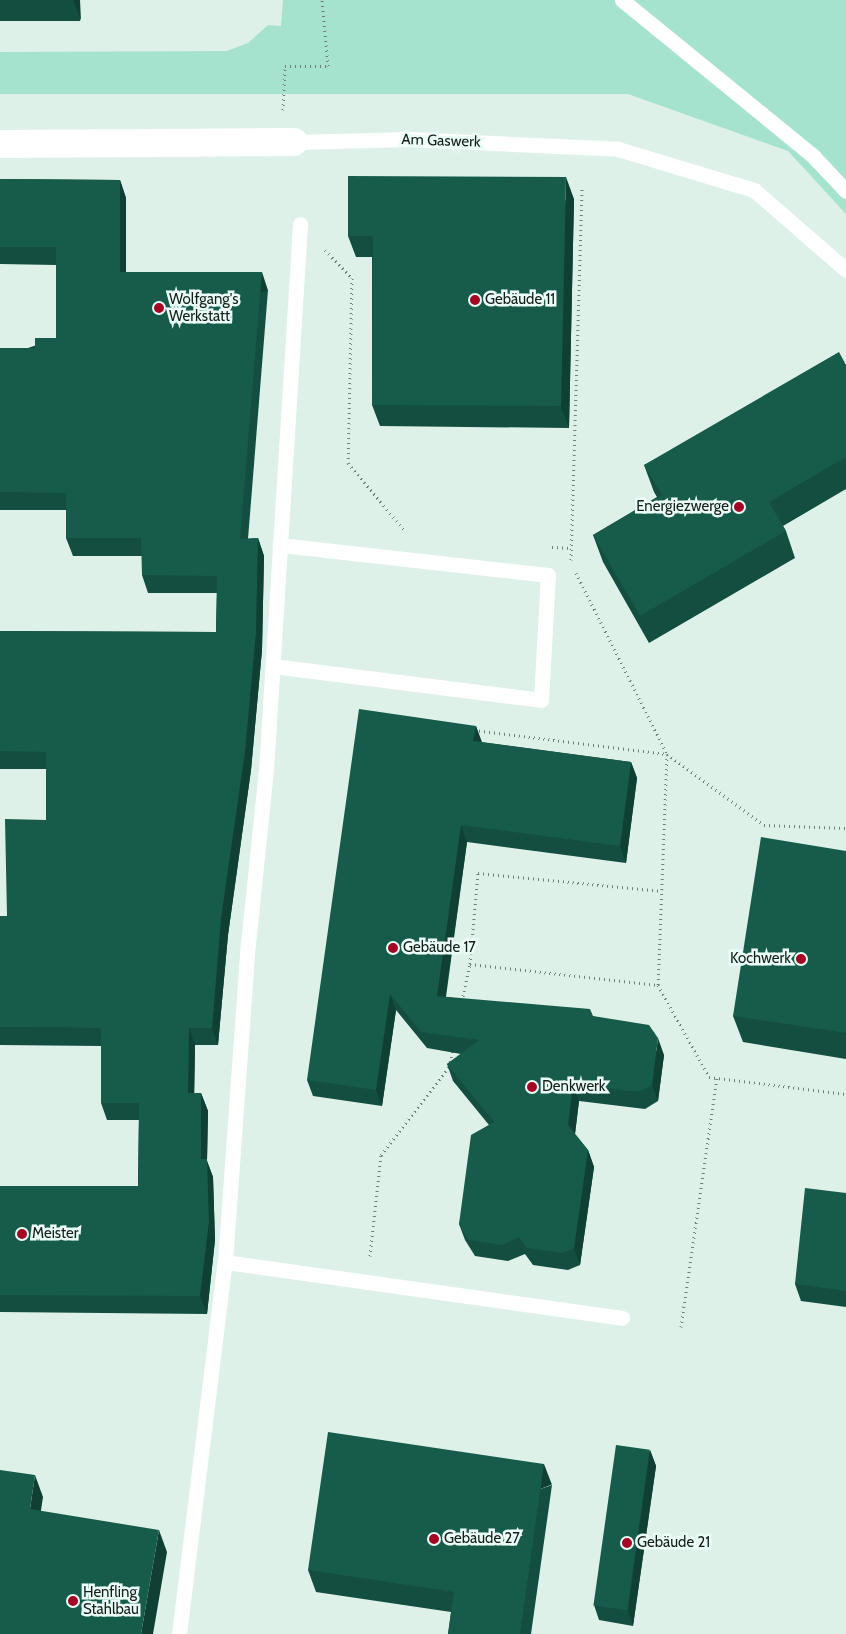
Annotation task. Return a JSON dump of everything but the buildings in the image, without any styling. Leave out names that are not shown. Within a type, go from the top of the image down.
[{"type":"street","name":"Am Gaswerk","points":[[0,144],[288,142]]},
{"type":"lane","points":[[622,0],[813,156],[846,191]]},
{"type":"lane","name":"Am Gaswerk","points":[[288,142],[409,139],[618,148],[754,190],[846,270]]},
{"type":"lane","points":[[179,1634],[225,1262],[273,666],[300,224]]},
{"type":"lane","points":[[273,666],[541,700],[548,575],[280,544]]},
{"type":"lane","points":[[225,1262],[622,1318]]},
{"type":"path","points":[[288,142],[285,66],[328,66],[322,0]]},
{"type":"path","points":[[582,187],[571,562],[667,754],[764,825],[846,828]]},
{"type":"path","points":[[300,224],[352,278],[348,463],[409,536]]},
{"type":"path","points":[[543,546],[572,548]]},
{"type":"path","points":[[469,691],[463,729],[667,754]]},
{"type":"path","points":[[667,754],[658,985],[709,1077],[846,1094]]},
{"type":"path","points":[[460,1011],[470,964],[478,873],[662,891]]},
{"type":"path","points":[[470,964],[658,985]]},
{"type":"path","points":[[367,1282],[381,1154],[449,1067],[455,1039]]},
{"type":"path","points":[[681,1327],[717,1077]]},
{"type":"green space","points":[[283,0],[846,0],[846,214],[788,151],[628,94],[0,94],[0,52],[227,51],[248,43],[268,25],[281,26]]},
{"type":"place","name":"Gebäude 11","points":[[475,300]]},
{"type":"place","name":"Wolfgang's Werkstatt","points":[[159,308]]},
{"type":"place","name":"Energiezwerge","points":[[739,507]]},
{"type":"place","name":"Gebäude 17","points":[[393,948]]},
{"type":"place","name":"Kochwerk","points":[[801,959]]},
{"type":"place","name":"Denkwerk","points":[[532,1087]]},
{"type":"place","name":"Meister","points":[[22,1234]]},
{"type":"place","name":"Gebäude 27","points":[[434,1539]]},
{"type":"place","name":"Gebäude 21","points":[[627,1543]]},
{"type":"place","name":"Henfling Stahlbau","points":[[73,1601]]}]
